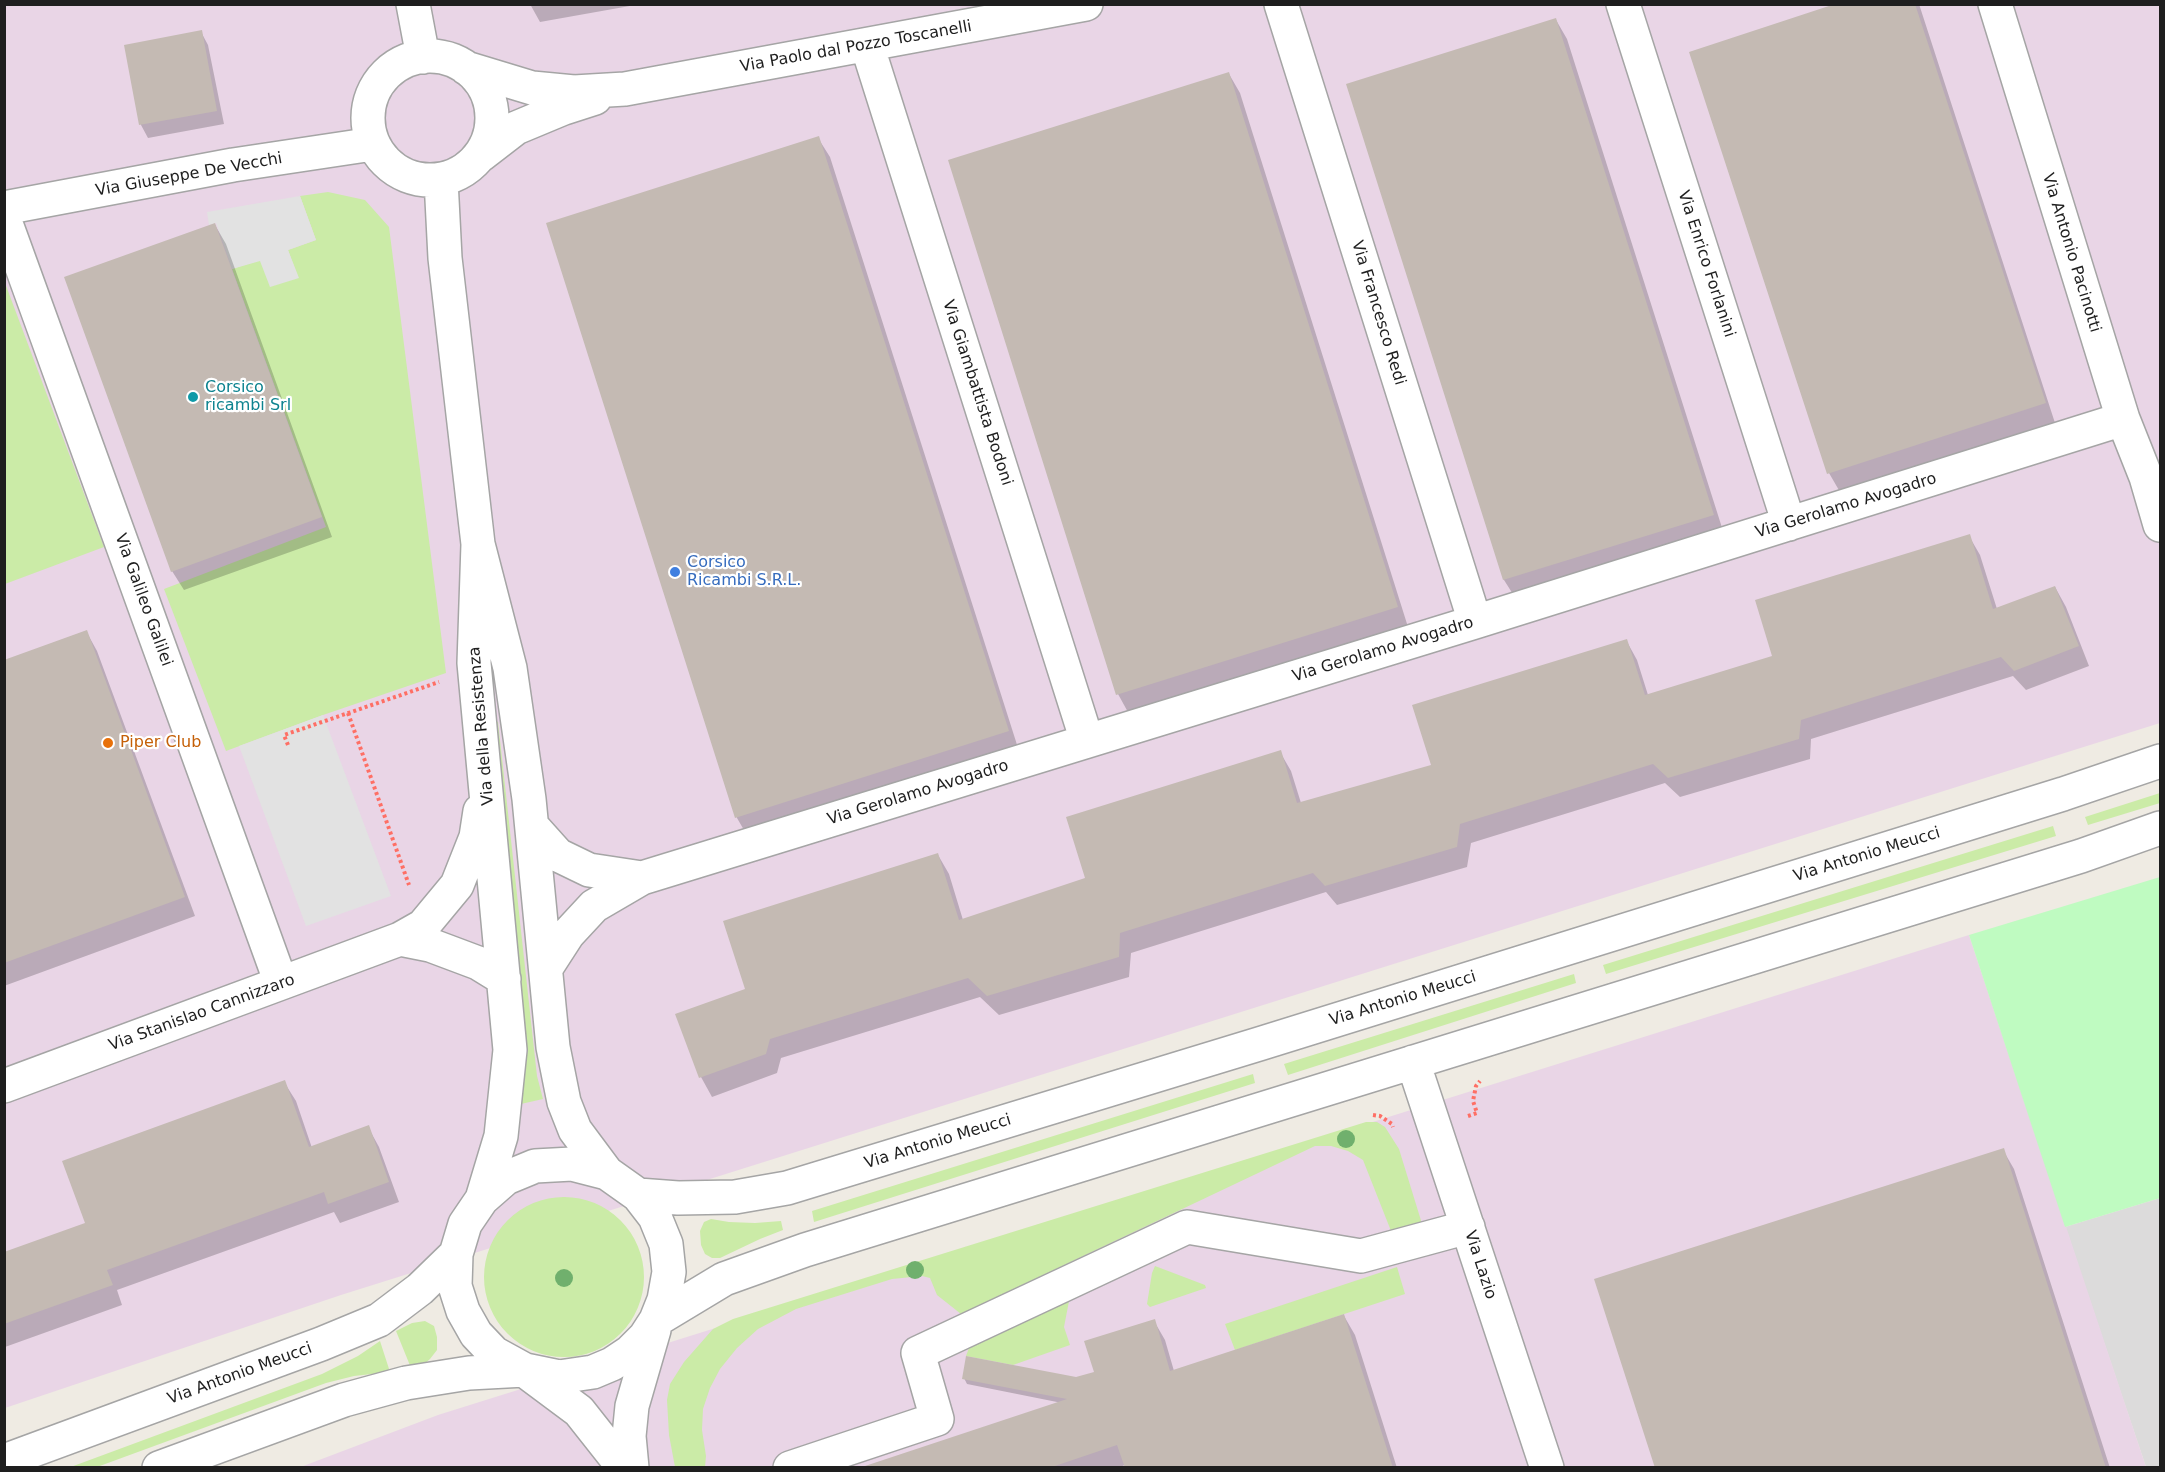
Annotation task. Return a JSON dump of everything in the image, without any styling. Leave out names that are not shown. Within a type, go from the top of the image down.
[{"type":"street","points":[[413,4],[423,57]]},
{"type":"street","name":"Via Paolo dal Pozzo Toscanelli","points":[[481,155],[516,128],[564,108],[626,89],[1086,4]]},
{"type":"street","name":"Via Francesco Redi","points":[[1281,4],[1475,622]]},
{"type":"street","name":"Via Enrico Forlanini","points":[[1623,4],[1789,524]]},
{"type":"street","name":"Via Antonio Pacinotti","points":[[1995,4],[2122,419],[2153,487],[2160,525]]},
{"type":"street","name":"Via Giambattista Bodoni","points":[[867,45],[1087,741]]},
{"type":"street","points":[[423,57],[446,58],[466,68],[475,75],[487,93],[492,114],[490,135],[481,155],[461,172],[441,180],[413,178],[392,168],[373,144],[368,128],[370,101],[383,77],[402,63],[423,57]]},
{"type":"street","name":"Via Paolo dal Pozzo Toscanelli","points":[[466,68],[532,88],[574,92],[626,89]]},
{"type":"street","name":"Via Giuseppe De Vecchi","points":[[4,208],[233,165],[373,144]]},
{"type":"street","name":"Via della Resistenza","points":[[441,180],[445,258],[478,544],[474,663],[510,1050],[501,1136],[482,1198]]},
{"type":"street","name":"Via Galileo Galilei","points":[[4,218],[281,983]]},
{"type":"street","name":"Via Gerolamo Avogadro","points":[[546,968],[567,934],[594,906],[642,878],[1475,622],[2122,419]]},
{"type":"street","points":[[478,544],[510,668],[532,826],[553,1047],[564,1102],[575,1130],[607,1173],[638,1194],[655,1217],[666,1244],[669,1272],[664,1300],[656,1320],[632,1406],[629,1436],[632,1467]]},
{"type":"street","name":"Via Antonio Meucci","points":[[638,1194],[678,1198],[735,1197],[787,1188],[1292,1034],[2063,794],[2160,761]]},
{"type":"street","points":[[485,779],[476,837],[457,885],[412,932],[430,945],[478,963],[504,979]]},
{"type":"street","name":"Via Gerolamo Avogadro","points":[[532,826],[558,855],[589,870],[642,878]]},
{"type":"street","points":[[159,1467],[344,1400],[406,1383],[469,1372],[525,1370],[558,1377],[593,1372],[612,1364],[630,1352],[645,1337],[656,1320],[724,1279],[805,1250],[2058,864],[2160,828]]},
{"type":"street","name":"Via Stanislao Cannizzaro","points":[[4,1086],[412,932]]},
{"type":"street","name":"Via Lazio","points":[[1413,1062],[1547,1467]]},
{"type":"street","points":[[607,1173],[572,1164],[535,1166],[506,1178],[482,1198],[465,1224],[456,1254],[455,1286],[463,1311],[476,1334],[494,1353],[525,1370],[579,1411],[624,1467]]},
{"type":"street","points":[[790,1467],[937,1419],[918,1353],[1187,1227],[1361,1256],[1468,1227]]},
{"type":"street","name":"Via Antonio Meucci","points":[[4,1461],[321,1344],[379,1320],[420,1289],[456,1254]]},
{"type":"path","points":[[288,745],[284,735],[452,678],[474,663]]},
{"type":"path","points":[[348,713],[412,932]]},
{"type":"path","points":[[1366,1114],[1380,1116],[1392,1124],[1397,1138],[1477,1113],[1473,1101],[1476,1086],[1485,1075]]},
{"type":"shaded area","points":[[4,5],[2160,5],[2160,723],[341,1295],[5,1408]]},
{"type":"shaded area","points":[[300,196],[316,240],[288,250],[299,278],[270,287],[260,261],[232,269],[216,223],[209,225],[207,212]]},
{"type":"shaded area","points":[[323,715],[391,896],[306,926],[239,746]]},
{"type":"shaded area","points":[[1969,935],[2146,1467],[298,1468],[438,1415]]},
{"type":"shaded area","points":[[2160,1198],[2160,1467],[2146,1467],[2065,1227]]},
{"type":"green space","points":[[328,192],[365,200],[389,227],[446,673],[226,751],[164,589],[326,527],[232,269],[260,260],[298,278],[288,250],[316,240],[300,196]]},
{"type":"green space","points":[[5,283],[104,547],[4,584]]},
{"type":"green space","points":[[498,722],[537,1076],[543,1099],[521,1104],[524,1076],[523,1046],[494,723]]},
{"type":"green space","points":[[2160,793],[2160,803],[2088,825],[2085,817]]},
{"type":"green space","points":[[2053,826],[2056,836],[1606,974],[1603,965]]},
{"type":"green space","points":[[2160,877],[2160,1198],[2065,1227],[1969,935]]},
{"type":"green space","points":[[1574,974],[1576,983],[1288,1075],[1284,1064]]},
{"type":"green space","points":[[1253,1074],[1255,1083],[814,1222],[812,1211]]},
{"type":"green space","points":[[1366,1122],[1377,1122],[1385,1127],[1399,1149],[1423,1227],[1393,1236],[1363,1160],[1348,1151],[1331,1146],[1315,1146],[961,1314],[937,1295],[930,1278],[922,1276],[892,1279],[796,1309],[758,1329],[737,1348],[720,1369],[703,1409],[705,1467],[675,1467],[669,1435],[667,1400],[670,1384],[684,1362],[713,1329],[733,1319]]},
{"type":"green space","points":[[564,1197],[580,1198],[595,1203],[609,1210],[621,1220],[631,1232],[638,1246],[643,1261],[643,1293],[638,1308],[631,1322],[621,1334],[609,1344],[595,1351],[580,1356],[564,1357],[548,1356],[533,1351],[519,1344],[507,1334],[497,1322],[490,1308],[485,1293],[484,1277],[485,1261],[490,1246],[497,1232],[507,1220],[519,1210],[533,1203],[548,1198]]},
{"type":"green space","points":[[711,1219],[755,1223],[781,1221],[783,1230],[720,1258],[712,1258],[705,1254],[701,1245],[700,1231],[704,1222]]},
{"type":"green space","points":[[1155,1266],[1205,1285],[1206,1288],[1150,1307],[1147,1304]]},
{"type":"green space","points":[[1397,1267],[1405,1294],[1235,1350],[1225,1324]]},
{"type":"green space","points":[[1070,1296],[1064,1327],[1070,1345],[1013,1365],[966,1356],[972,1340]]},
{"type":"green space","points":[[425,1321],[434,1326],[437,1350],[422,1366],[411,1368],[396,1331],[412,1323]]},
{"type":"green space","points":[[380,1341],[390,1372],[354,1376],[326,1383],[97,1467],[68,1468],[322,1374],[358,1356]]},
{"type":"building","points":[[1835,4],[1915,4],[2046,403],[1827,474],[1689,52]]},
{"type":"building","points":[[1556,18],[1714,515],[1503,580],[1346,84]]},
{"type":"building","points":[[202,30],[217,111],[139,125],[124,45]]},
{"type":"building","points":[[1229,72],[1398,607],[1116,695],[948,160]]},
{"type":"building","points":[[819,136],[1009,731],[735,818],[546,223]]},
{"type":"building","name":"Corsico ricambi Srl","points":[[215,223],[322,517],[171,572],[64,277]]},
{"type":"building","points":[[1970,534],[1993,609],[2055,586],[2079,646],[2014,671],[2001,657],[1801,720],[1799,739],[1668,778],[1653,764],[1460,824],[1457,847],[1325,886],[1313,873],[1120,933],[1119,957],[987,996],[968,978],[770,1039],[766,1054],[699,1078],[675,1014],[745,989],[723,921],[938,853],[959,920],[1085,878],[1066,817],[1281,750],[1297,803],[1431,765],[1412,705],[1627,639],[1645,695],[1772,656],[1755,600]]},
{"type":"building","points":[[87,630],[185,897],[4,963],[4,660]]},
{"type":"building","points":[[285,1080],[309,1147],[369,1125],[389,1182],[328,1204],[324,1192],[107,1270],[113,1285],[4,1324],[4,1252],[85,1223],[62,1161]]},
{"type":"building","points":[[2004,1148],[2106,1468],[1655,1468],[1594,1279]]},
{"type":"building","points":[[1344,1314],[1393,1468],[1125,1468],[1117,1445],[1049,1468],[859,1468],[1067,1399],[962,1379],[966,1356],[1076,1377],[1094,1372],[1084,1341],[1155,1319],[1170,1371]]},
{"type":"place","name":"Corsico ricambi Srl","points":[[193,397]]},
{"type":"place","name":"Corsico Ricambi S.R.L.","points":[[675,572]]},
{"type":"place","name":"Piper Club","points":[[108,743]]}]
